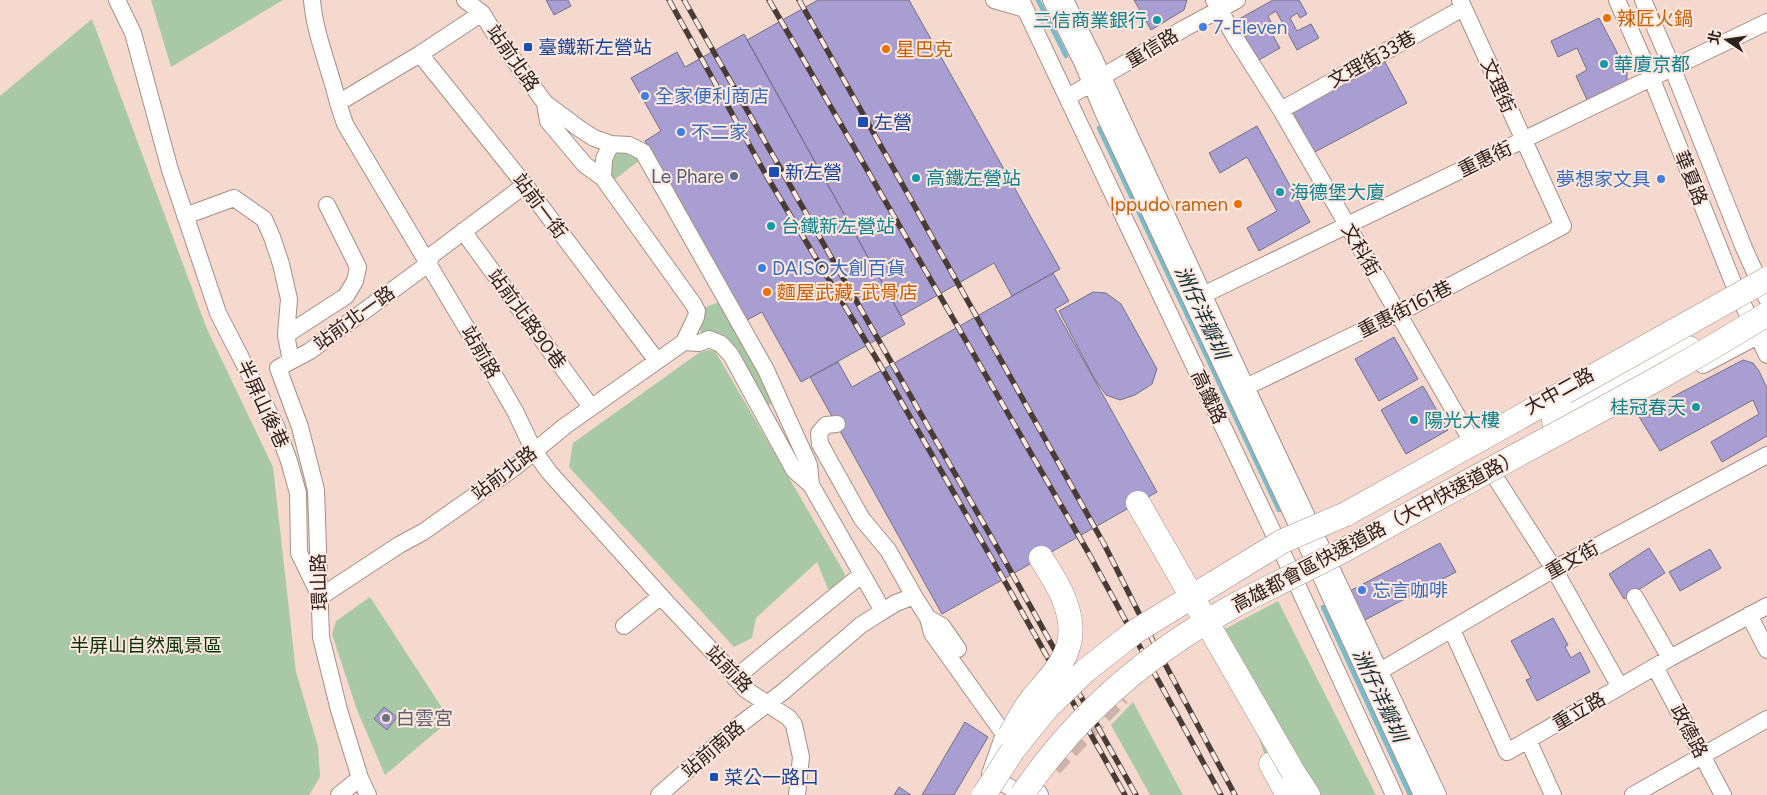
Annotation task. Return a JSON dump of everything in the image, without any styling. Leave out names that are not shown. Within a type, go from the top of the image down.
[{"type":"highway","name":"高雄都會區快速道路（大中快速道路）","points":[[991,788],[1016,770],[1052,722],[1109,668],[1178,618],[1288,553],[1346,514],[1764,280]]},
{"type":"highway","name":"高雄都會區快速道路（大中快速道路）","points":[[1032,795],[1036,774],[1074,728],[1114,689],[1159,653],[1236,604],[1343,550],[1647,384],[1761,311]]},
{"type":"highway","points":[[1236,604],[1293,562],[1336,535],[1761,311]]},
{"type":"highway","points":[[1131,507],[1290,784],[1301,795]]},
{"type":"highway","points":[[977,795],[1025,709],[1060,665],[1069,647],[1070,620],[1067,606],[1041,558]]},
{"type":"highway","points":[[1290,784],[1308,795]]},
{"type":"street","name":"半屏山後巷","points":[[117,0],[133,32],[170,170],[218,313],[276,426],[289,461],[298,493],[299,553],[320,597]]},
{"type":"street","name":"站前路","points":[[312,0],[316,32],[345,124],[480,349],[515,411],[534,451],[550,472],[745,689],[788,718],[794,725],[800,757],[797,795]]},
{"type":"street","points":[[465,0],[481,6]]},
{"type":"street","points":[[994,0],[1023,5]]},
{"type":"street","name":"高鐵路","points":[[1051,0],[1097,80],[1246,387],[1422,795]]},
{"type":"street","name":"高鐵路","points":[[1066,0],[1097,80],[1102,110],[1305,526]]},
{"type":"street","name":"重信路","points":[[1068,97],[1216,5],[1237,0]]},
{"type":"street","name":"華夏路","points":[[1617,0],[1651,77],[1736,290],[1761,311],[1767,355]]},
{"type":"street","name":"華夏路","points":[[1643,0],[1764,280],[1767,299]]},
{"type":"street","name":"文理街33巷","points":[[1281,110],[1462,4]]},
{"type":"street","name":"文理街","points":[[1462,4],[1563,226]]},
{"type":"street","name":"高鐵路","points":[[1023,5],[1277,540],[1394,795]]},
{"type":"street","name":"文科街","points":[[1216,5],[1281,110],[1471,440]]},
{"type":"street","points":[[338,103],[420,54],[481,6]]},
{"type":"street","name":"站前北路","points":[[481,6],[493,31],[545,103],[594,138],[611,144],[629,145],[643,152],[766,370],[809,465],[811,485]]},
{"type":"street","name":"重惠街","points":[[1203,295],[1523,141],[1672,66],[1767,22]]},
{"type":"street","name":"站前一街","points":[[420,54],[525,185],[657,361]]},
{"type":"street","name":"站前北路","points":[[320,597],[399,545],[423,532],[565,426],[684,342],[696,317],[697,311],[694,305],[603,178],[585,165],[548,121],[545,103]]},
{"type":"street","points":[[603,178],[604,159],[611,144]]},
{"type":"street","name":"站前北一路","points":[[284,365],[304,356],[428,264],[432,255],[525,185]]},
{"type":"street","points":[[185,216],[234,198],[264,219],[281,264],[289,299],[284,365]]},
{"type":"street","points":[[286,335],[346,296],[355,281],[358,267],[327,206]]},
{"type":"street","name":"重惠街161巷","points":[[1246,387],[1398,314],[1563,226]]},
{"type":"street","name":"站前北路90巷","points":[[463,230],[591,408]]},
{"type":"street","name":"大中二路","points":[[1277,540],[1471,440],[1736,290],[1764,280]]},
{"type":"street","name":"大中二路","points":[[1633,360],[1699,323],[1706,308]]},
{"type":"street","points":[[1298,588],[1612,411],[1763,334]]},
{"type":"street","name":"站前北路","points":[[684,342],[699,343],[709,339],[721,344],[731,355],[794,470],[811,485],[861,575],[883,610]]},
{"type":"street","points":[[1643,391],[1704,357],[1736,348]]},
{"type":"street","name":"環山路","points":[[284,365],[315,483],[321,637],[339,710],[360,778],[368,795]]},
{"type":"street","points":[[837,424],[826,425],[819,433],[820,444],[862,519],[888,550],[928,618],[932,633],[1004,734],[991,788]]},
{"type":"street","name":"重文街","points":[[1380,671],[1554,569],[1767,455]]},
{"type":"street","points":[[1495,476],[1554,569],[1620,687]]},
{"type":"street","name":"高鐵路","points":[[1326,573],[1380,671],[1438,795]]},
{"type":"street","points":[[735,678],[861,575]]},
{"type":"street","points":[[624,626],[661,596]]},
{"type":"street","points":[[767,704],[861,626],[883,610],[914,596]]},
{"type":"street","points":[[1635,597],[1670,658]]},
{"type":"street","name":"重立路","points":[[1452,630],[1507,752],[1670,658],[1767,606]]},
{"type":"street","points":[[1749,615],[1767,650]]},
{"type":"street","points":[[928,618],[942,626],[958,649]]},
{"type":"street","name":"政德路","points":[[1655,667],[1723,795]]},
{"type":"street","name":"站前南路","points":[[659,795],[738,726],[767,704]]},
{"type":"street","points":[[1633,795],[1767,719]]},
{"type":"street","points":[[1528,740],[1553,795]]},
{"type":"street","points":[[339,795],[360,778]]},
{"type":"street","points":[[977,795],[991,788],[1032,795]]},
{"type":"green space","points":[[151,0],[283,0],[171,67]]},
{"type":"green space","name":"半屏山自然風景區","points":[[92,19],[207,329],[273,467],[296,672],[318,746],[320,777],[309,795],[0,795],[0,96]]},
{"type":"green space","points":[[620,151],[627,151],[640,160],[614,180],[610,168],[614,157]]},
{"type":"green space","points":[[720,302],[772,397],[771,405],[762,402],[729,341],[719,334],[702,333],[699,328],[702,308]]},
{"type":"green space","points":[[715,351],[845,574],[842,583],[836,590],[828,589],[817,562],[756,618],[752,638],[734,647],[569,467],[573,443],[700,352]]},
{"type":"green space","points":[[370,597],[450,720],[385,775],[357,710],[332,634],[336,621]]},
{"type":"green space","points":[[1278,601],[1376,795],[1278,795],[1223,630]]},
{"type":"green space","points":[[1133,702],[1183,795],[1150,795],[1111,725]]},
{"type":"building","points":[[546,0],[568,0],[571,6],[554,15]]},
{"type":"building","name":"高鐵左營站","points":[[818,0],[909,0],[1060,269],[1012,296],[994,263],[901,316],[747,40]]},
{"type":"building","name":"三信商業銀行","points":[[1134,0],[1187,0],[1184,10],[1151,30]]},
{"type":"building","points":[[1273,0],[1299,0],[1307,14],[1300,18],[1297,13],[1290,18],[1297,31],[1311,24],[1319,38],[1297,50],[1276,11],[1268,16],[1271,22],[1267,25],[1280,48],[1259,60],[1238,26],[1239,19]]},
{"type":"building","name":"華廈京都","points":[[1599,18],[1627,71],[1627,82],[1589,104],[1576,76],[1587,70],[1577,48],[1558,57],[1551,41]]},
{"type":"building","name":"台鐵新左營站","points":[[744,34],[905,324],[801,382],[762,312],[745,321],[645,141],[661,131],[631,78],[677,52],[685,67]]},
{"type":"building","points":[[1385,62],[1407,103],[1313,153],[1291,112]]},
{"type":"building","name":"海德堡大廈","points":[[1257,126],[1310,222],[1259,251],[1247,228],[1277,211],[1247,157],[1220,173],[1209,153]]},
{"type":"building","points":[[1053,273],[1069,301],[1055,309],[1157,492],[942,614],[810,377],[838,362],[852,387]]},
{"type":"building","points":[[1093,292],[1106,293],[1121,304],[1157,369],[1152,384],[1135,395],[1120,400],[1106,395],[1094,378],[1059,311]]},
{"type":"building","name":"陽光大樓","points":[[1394,337],[1418,379],[1379,401],[1355,359]]},
{"type":"building","name":"桂冠春天","points":[[1743,360],[1753,363],[1767,388],[1767,436],[1722,462],[1711,442],[1759,414],[1753,400],[1660,451],[1638,415]]},
{"type":"building","name":"陽光大樓","points":[[1423,386],[1448,430],[1406,454],[1381,410]]},
{"type":"building","points":[[1440,543],[1456,572],[1363,621],[1348,592]]},
{"type":"building","points":[[1649,548],[1665,573],[1624,599],[1609,574]]},
{"type":"building","points":[[1710,549],[1721,568],[1680,591],[1669,572]]},
{"type":"building","points":[[1553,618],[1568,645],[1565,647],[1571,658],[1580,652],[1590,672],[1537,701],[1526,680],[1531,678],[1511,641]]},
{"type":"building","name":"白雲宮","points":[[384,707],[397,717],[387,730],[374,719]]},
{"type":"building","points":[[965,722],[988,737],[954,795],[922,795]]},
{"type":"building","points":[[899,787],[911,795],[894,795]]},
{"type":"waterway","name":"洲仔洋瓣圳","points":[[1038,0],[1066,56]]},
{"type":"waterway","name":"洲仔洋瓣圳","points":[[1099,128],[1279,510]]},
{"type":"waterway","name":"洲仔洋瓣圳","points":[[1323,607],[1410,795]]},
{"type":"tunnel","points":[[1054,768],[1122,697]]},
{"type":"railway","points":[[669,0],[766,175],[879,363],[1125,795]]},
{"type":"railway","points":[[684,0],[1009,568],[1136,795]]},
{"type":"railway","points":[[769,0],[1088,552],[1221,795]]},
{"type":"railway","points":[[799,0],[1104,544],[1156,647],[1235,795]]},
{"type":"place","name":"辣匠火鍋","points":[[1607,18]]},
{"type":"place","name":"三信商業銀行","points":[[1157,20]]},
{"type":"place","name":"7-Eleven","points":[[1203,27]]},
{"type":"place","name":"臺鐵新左營站","points":[[528,47]]},
{"type":"place","name":"星巴克","points":[[886,49]]},
{"type":"place","name":"華廈京都","points":[[1604,64]]},
{"type":"place","name":"全家便利商店","points":[[645,96]]},
{"type":"place","name":"左營","points":[[863,122]]},
{"type":"place","name":"不二家","points":[[681,132]]},
{"type":"place","name":"新左營","points":[[774,172]]},
{"type":"place","name":"Le Phare","points":[[734,176]]},
{"type":"place","name":"高鐵左營站","points":[[916,178]]},
{"type":"place","name":"夢想家文具","points":[[1661,179]]},
{"type":"place","name":"海德堡大廈","points":[[1280,192]]},
{"type":"place","name":"Ippudo ramen","points":[[1238,204]]},
{"type":"place","name":"台鐵新左營站","points":[[771,226]]},
{"type":"place","name":"DAISO大創百貨","points":[[762,268]]},
{"type":"place","name":"麵屋武藏-武骨店","points":[[767,292]]},
{"type":"place","name":"桂冠春天","points":[[1696,407]]},
{"type":"place","name":"陽光大樓","points":[[1414,420]]},
{"type":"place","name":"忘言咖啡","points":[[1362,590]]},
{"type":"place","name":"白雲宮","points":[[386,718]]},
{"type":"place","name":"菜公一路口","points":[[714,777]]}]
